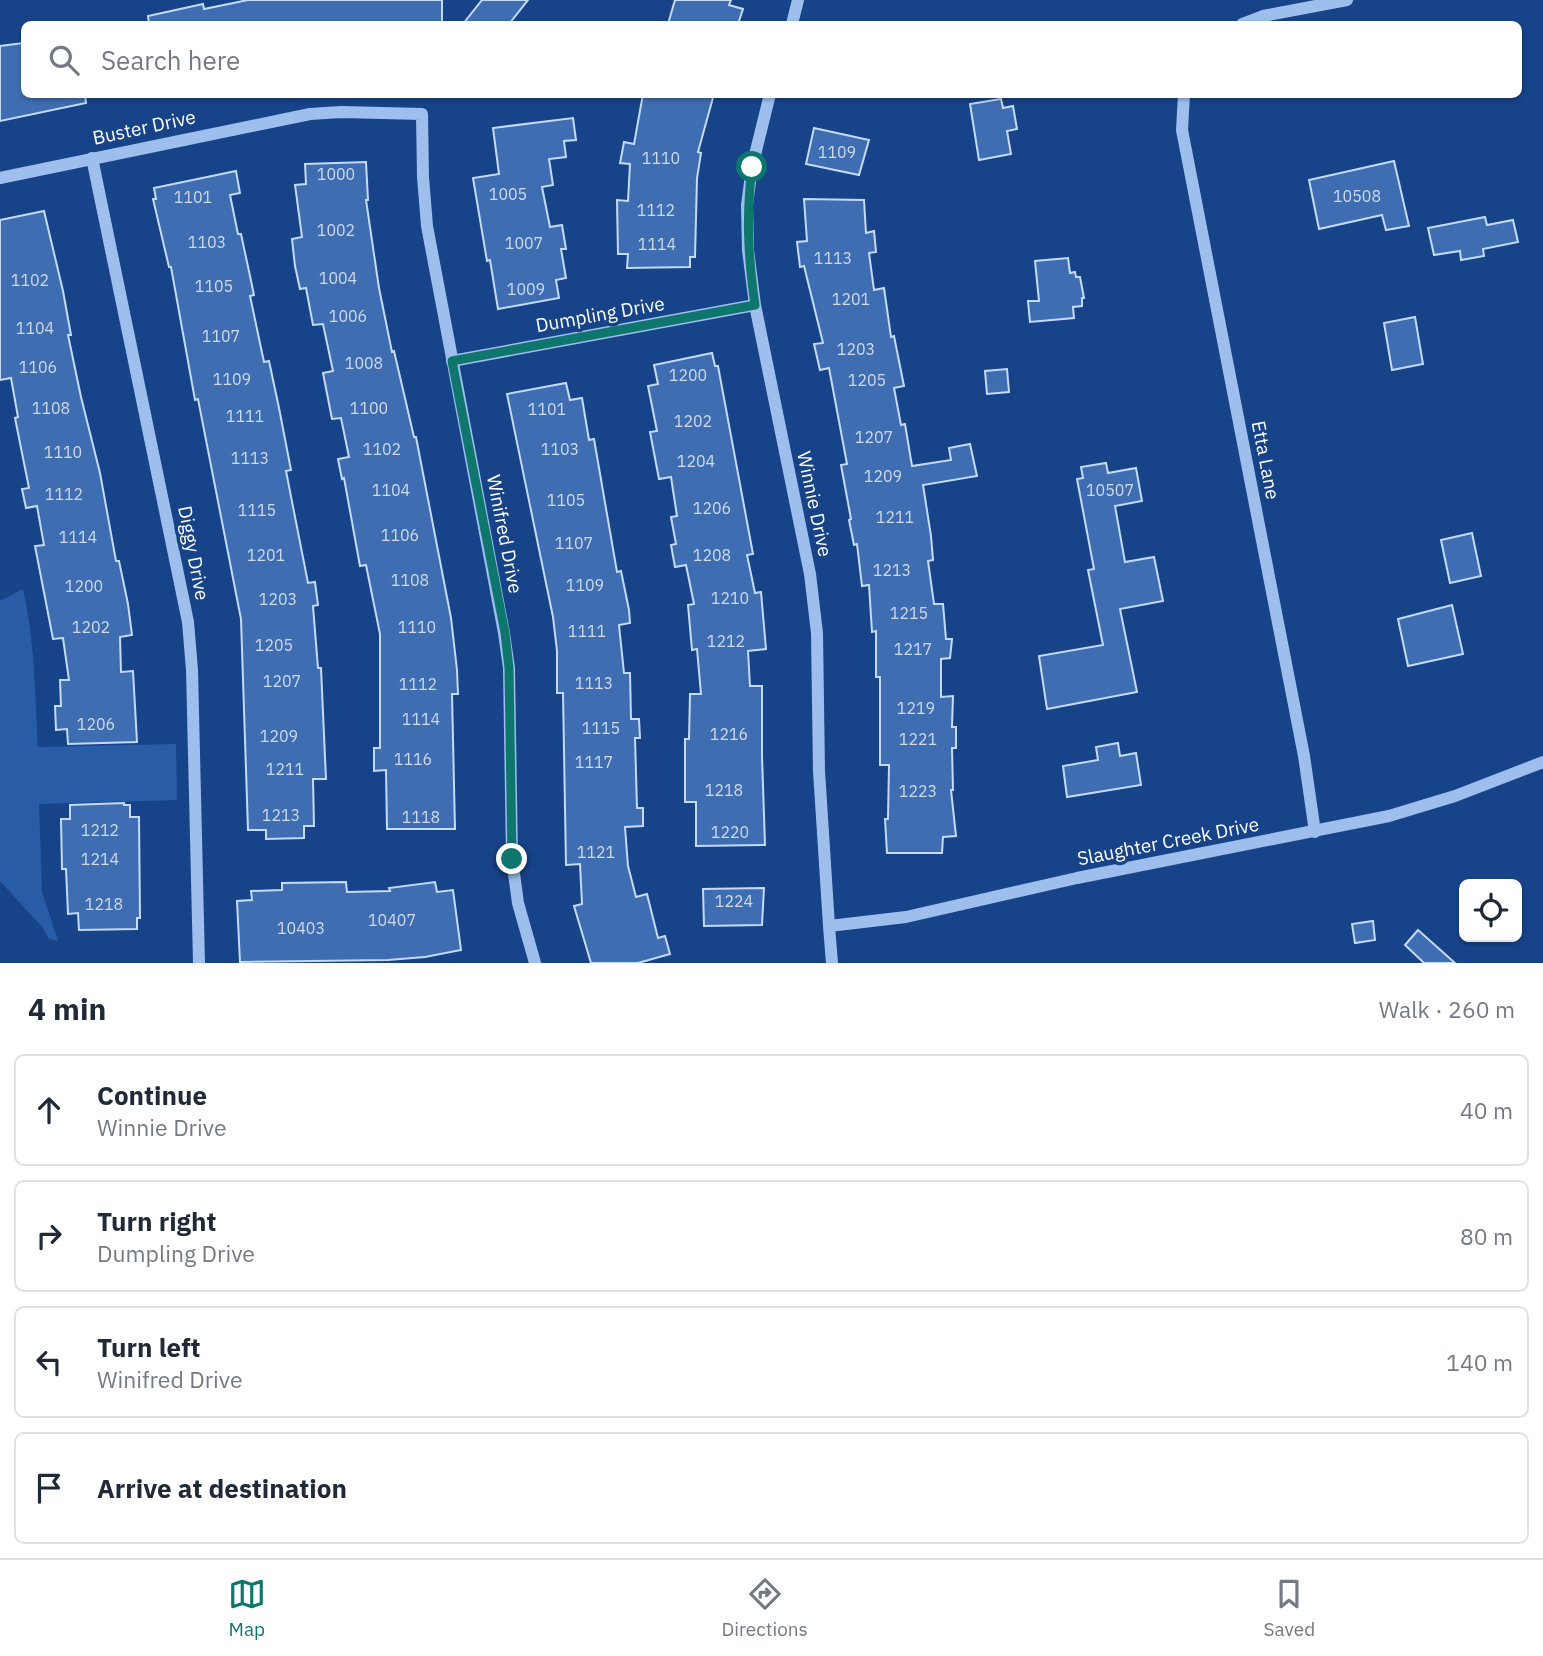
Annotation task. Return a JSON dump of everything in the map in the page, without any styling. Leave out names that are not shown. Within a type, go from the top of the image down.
[{"type":"street","points":[[793,21],[798,0]]},
{"type":"street","points":[[1250,21],[1263,16],[1347,0]]},
{"type":"street","name":"Winnie Drive","points":[[770,98],[752,167],[747,205],[748,250],[755,305],[811,586],[817,633],[820,771],[830,926]]},
{"type":"street","name":"Etta Lane","points":[[1184,98],[1182,130],[1304,756],[1315,832]]},
{"type":"street","name":"Buster Drive","points":[[0,178],[310,114],[422,114]]},
{"type":"street","name":"Winifred Drive","points":[[422,114],[427,226],[505,633],[509,668],[512,859],[517,903],[535,963]]},
{"type":"street","name":"Diggy Drive","points":[[92,158],[188,622],[192,670],[199,963]]},
{"type":"street","name":"Dumpling Drive","points":[[452,361],[755,305]]},
{"type":"street","name":"Slaughter Creek Drive","points":[[830,926],[906,916],[1077,878],[1389,816],[1455,796],[1543,762]]},
{"type":"street","points":[[830,926],[832,963]]},
{"type":"shaded area","points":[[23,589],[32,648],[38,747],[176,744],[177,800],[39,804],[42,892],[58,941],[49,939],[42,927],[0,881],[0,601]]},
{"type":"building","points":[[248,0],[442,0],[442,21],[149,21],[148,16],[203,4],[204,9]]},
{"type":"building","points":[[482,0],[528,0],[511,21],[465,21]]},
{"type":"building","points":[[675,0],[731,0],[729,5],[743,9],[739,21],[669,21]]},
{"type":"building","points":[[21,43],[21,98],[85,98],[86,103],[0,121],[0,46]]},
{"type":"building","points":[[642,98],[713,98],[698,152],[701,153],[697,178],[695,257],[690,257],[690,267],[627,268],[628,254],[618,254],[617,200],[628,201],[630,164],[620,163],[624,142],[634,144]]},
{"type":"building","points":[[1001,99],[1003,108],[1013,106],[1017,129],[1007,131],[1011,154],[979,160],[970,104]]},
{"type":"building","points":[[573,118],[576,140],[564,141],[566,157],[549,159],[553,185],[542,187],[550,227],[562,225],[566,249],[561,249],[566,278],[556,280],[559,298],[498,309],[473,178],[499,174],[493,128]]},
{"type":"building","points":[[814,128],[869,140],[859,175],[806,164]]},
{"type":"building","points":[[1394,161],[1409,226],[1386,230],[1382,215],[1319,229],[1309,180]]},
{"type":"building","points":[[366,162],[366,200],[379,288],[392,352],[394,351],[416,437],[451,618],[458,694],[452,694],[455,829],[387,829],[386,770],[374,771],[374,748],[380,748],[380,634],[366,565],[360,566],[338,459],[349,457],[341,418],[332,419],[323,373],[333,371],[323,324],[313,325],[306,288],[300,289],[295,266],[292,239],[302,237],[295,185],[306,184],[305,164]]},
{"type":"building","points":[[236,171],[240,193],[230,195],[254,295],[250,296],[264,362],[269,361],[279,408],[291,470],[286,471],[308,583],[315,582],[318,605],[313,606],[318,668],[321,668],[326,779],[313,779],[314,826],[304,826],[304,838],[266,839],[266,830],[248,830],[241,619],[198,399],[195,400],[171,267],[153,199],[156,199],[154,188]]},
{"type":"building","points":[[804,199],[864,200],[866,233],[874,231],[876,252],[869,253],[874,290],[884,288],[891,337],[894,336],[904,386],[894,388],[901,425],[905,424],[912,466],[951,460],[949,448],[970,444],[977,476],[923,485],[931,536],[933,560],[928,561],[934,604],[943,604],[946,639],[952,639],[950,658],[941,659],[941,697],[953,696],[952,727],[956,727],[956,748],[952,748],[951,790],[956,836],[943,837],[942,853],[887,853],[885,819],[888,819],[889,765],[880,765],[880,677],[876,677],[876,631],[872,632],[869,585],[862,586],[857,544],[854,545],[849,520],[851,519],[841,465],[847,464],[829,368],[820,370],[814,344],[823,343],[804,266],[800,267],[797,242],[807,241]]},
{"type":"building","points":[[44,211],[63,291],[71,335],[68,335],[100,473],[116,561],[119,561],[128,604],[132,635],[120,637],[121,672],[133,671],[137,742],[68,744],[67,729],[56,730],[55,706],[61,706],[60,680],[69,680],[63,638],[53,639],[35,546],[44,545],[37,506],[26,508],[22,489],[29,488],[15,418],[18,417],[11,378],[0,380],[0,220]]},
{"type":"building","points":[[1485,217],[1487,225],[1513,220],[1518,242],[1483,249],[1484,256],[1461,260],[1460,251],[1434,255],[1428,228]]},
{"type":"building","points":[[1068,258],[1070,273],[1075,272],[1076,277],[1080,277],[1084,298],[1082,306],[1073,307],[1074,318],[1030,322],[1028,301],[1039,301],[1035,261]]},
{"type":"building","points":[[1415,317],[1423,364],[1392,370],[1384,323]]},
{"type":"building","points":[[712,353],[715,366],[718,366],[753,554],[747,555],[755,593],[761,592],[766,649],[748,651],[750,686],[762,686],[765,845],[696,846],[696,802],[685,802],[685,739],[689,739],[690,694],[701,694],[697,649],[692,650],[688,605],[694,604],[686,565],[675,567],[671,545],[676,544],[671,517],[677,516],[671,477],[659,479],[650,432],[657,431],[648,386],[658,384],[654,365]]},
{"type":"building","points":[[1007,369],[1009,392],[987,394],[985,371]]},
{"type":"building","points":[[566,383],[570,400],[582,398],[589,440],[594,439],[617,572],[621,571],[629,610],[630,623],[619,625],[624,673],[630,673],[631,719],[639,719],[640,738],[635,738],[637,808],[643,808],[643,826],[625,827],[628,866],[636,897],[647,894],[658,938],[665,936],[670,954],[638,963],[591,963],[574,906],[582,904],[580,864],[566,865],[563,693],[557,693],[557,651],[553,617],[507,394]]},
{"type":"building","points":[[1106,463],[1108,473],[1136,468],[1142,501],[1115,506],[1125,562],[1154,557],[1163,601],[1120,609],[1137,692],[1047,709],[1039,656],[1103,645],[1088,570],[1094,569],[1077,479],[1083,478],[1081,467]]},
{"type":"building","points":[[1472,533],[1481,576],[1450,583],[1441,540]]},
{"type":"building","points":[[1452,605],[1463,654],[1408,666],[1398,619]]},
{"type":"building","points":[[1118,743],[1120,756],[1136,753],[1141,785],[1067,797],[1063,766],[1098,760],[1096,747]]},
{"type":"building","points":[[70,805],[130,805],[130,817],[139,817],[140,918],[137,918],[137,929],[79,930],[78,913],[68,914],[66,869],[62,869],[61,819],[70,819]]},
{"type":"building","points":[[346,882],[347,892],[390,891],[389,888],[435,882],[437,892],[453,890],[461,950],[388,960],[240,962],[237,901],[252,900],[251,891],[282,890],[282,883]]},
{"type":"building","points":[[764,888],[762,925],[704,926],[703,889]]},
{"type":"building","points":[[1373,921],[1375,940],[1355,943],[1352,924]]},
{"type":"building","points":[[1418,930],[1455,963],[1424,963],[1405,945]]},
{"type":"route","points":[[512,859],[509,668],[505,633],[452,361],[755,305],[748,250],[747,205],[752,167]]}]
